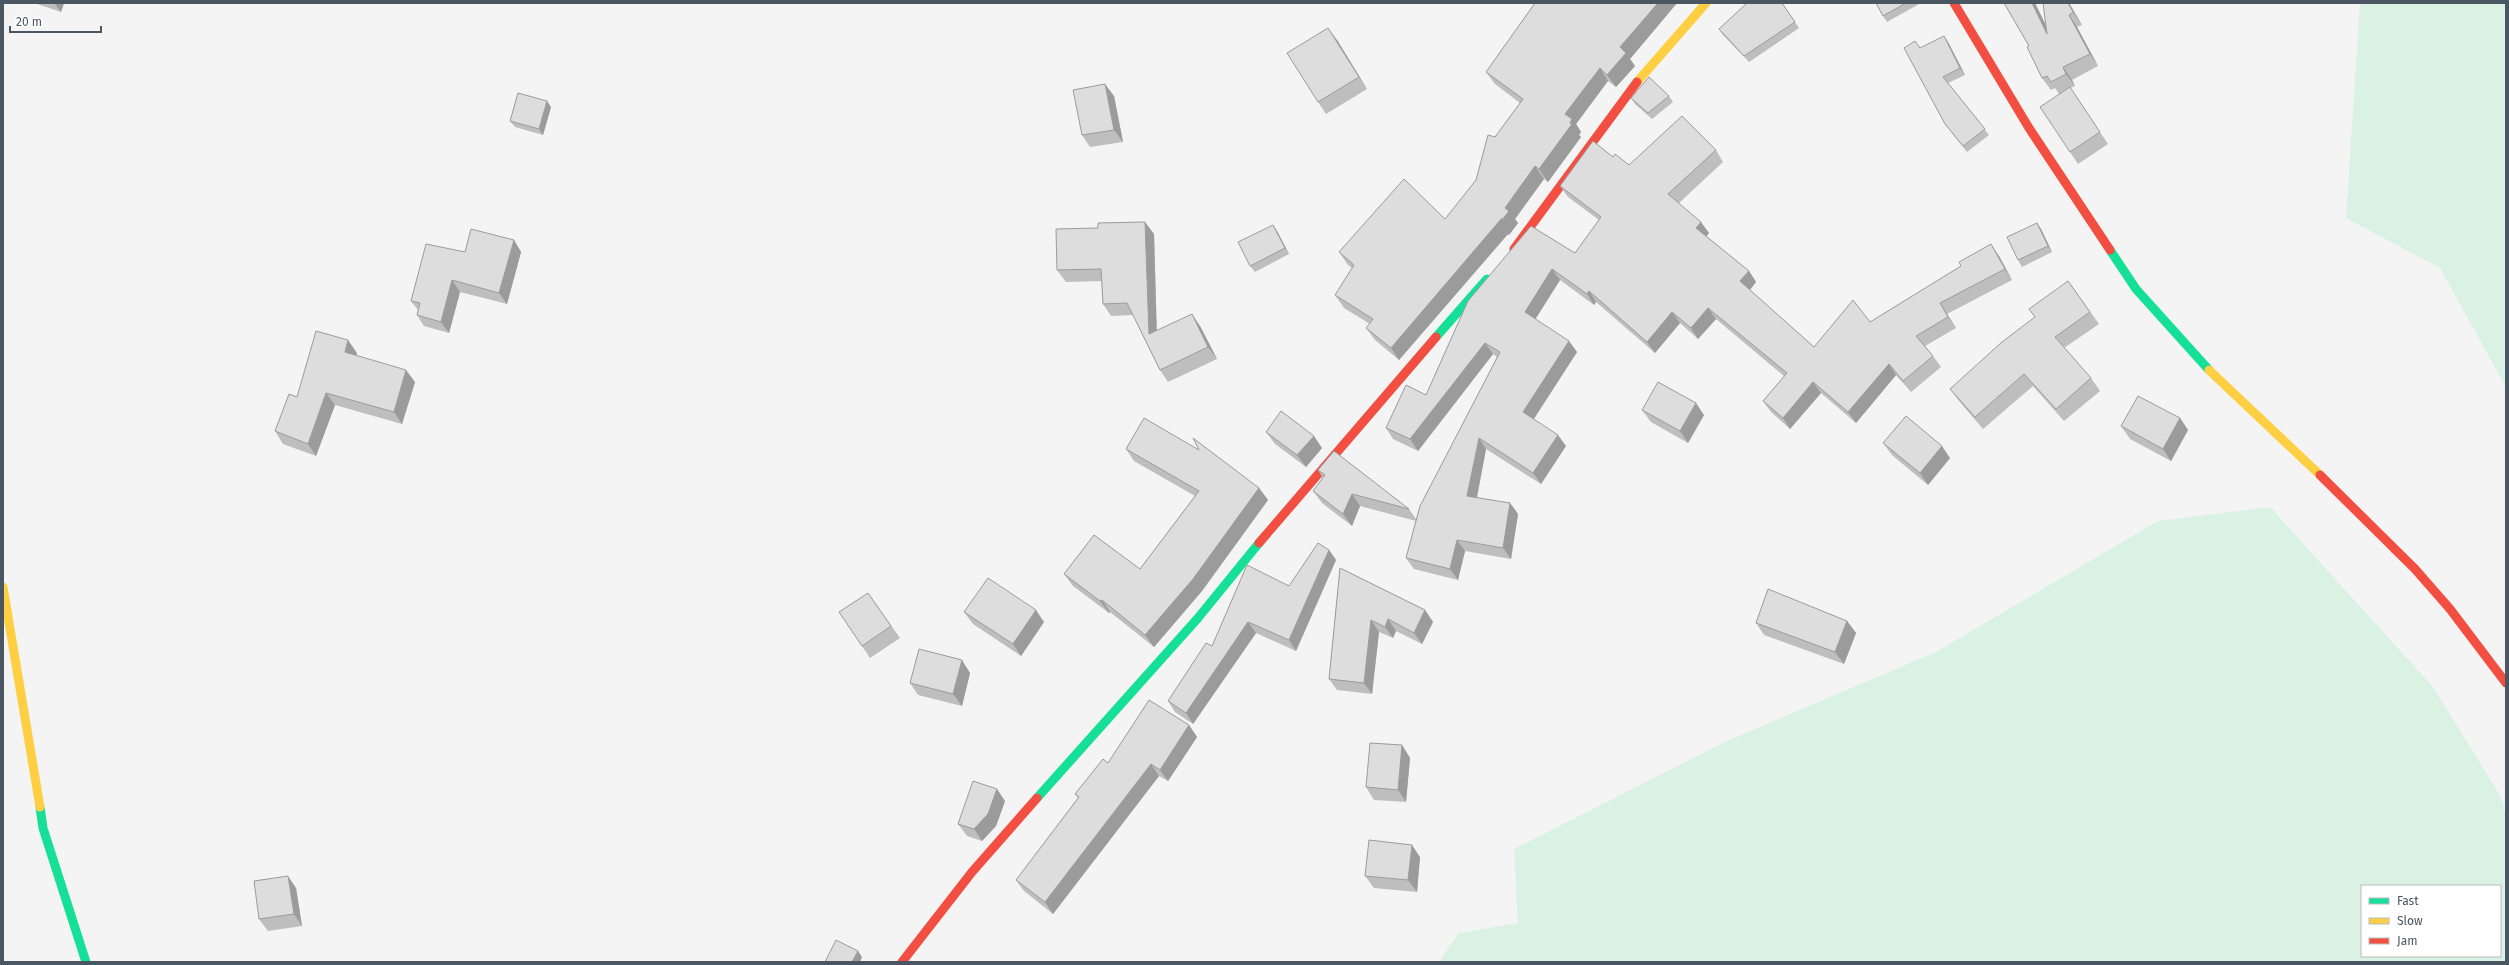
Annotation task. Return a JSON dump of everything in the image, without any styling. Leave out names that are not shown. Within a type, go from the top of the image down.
[{"type":"street","points":[[1508,255],[1626,95],[1706,3]]},
{"type":"street","points":[[1954,3],[2029,128],[2136,289],[2194,356],[2327,482],[2415,569],[2450,609],[2506,683]]},
{"type":"street","points":[[902,962],[972,872],[1198,618],[1290,504],[1493,273]]},
{"type":"street","points":[[3,587],[43,828],[86,962]]},
{"type":"green space","points":[[2360,3],[2506,3],[2506,387],[2440,268],[2346,218]]},
{"type":"green space","points":[[2270,507],[2433,687],[2501,797],[2506,815],[2506,962],[1439,962],[1459,933],[1518,923],[1514,849],[1727,741],[1936,652],[2158,521]]},
{"type":"building","points":[[1535,3],[1658,3],[1620,47],[1626,53],[1607,75],[1600,68],[1565,114],[1572,119],[1570,123],[1572,124],[1539,169],[1535,166],[1505,208],[1509,211],[1500,223],[1502,218],[1391,348],[1366,328],[1373,319],[1335,295],[1354,265],[1339,252],[1404,179],[1445,219],[1476,180],[1488,135],[1495,137],[1523,99],[1486,72]]},
{"type":"building","points":[[1747,3],[1782,3],[1795,22],[1744,56],[1719,29]]},
{"type":"building","points":[[1876,3],[1906,3],[1883,16]]},
{"type":"building","points":[[2004,3],[2032,3],[2047,34],[2043,3],[2068,3],[2073,12],[2069,15],[2090,54],[2063,67],[2066,74],[2051,82],[2047,76],[2042,78],[2027,47],[2029,46]]},
{"type":"building","points":[[1328,28],[1359,77],[1318,102],[1287,53]]},
{"type":"building","points":[[1944,36],[1960,68],[1943,77],[1985,129],[1963,146],[1945,124],[1904,48],[1915,41],[1920,48]]},
{"type":"building","points":[[1649,77],[1669,96],[1648,113],[1631,98]]},
{"type":"building","points":[[1105,84],[1114,130],[1082,135],[1073,90]]},
{"type":"building","points":[[2070,87],[2100,132],[2070,152],[2040,107]]},
{"type":"building","points":[[518,93],[547,101],[539,129],[510,121]]},
{"type":"building","points":[[1682,116],[1716,150],[1668,194],[1701,222],[1696,228],[1749,271],[1740,281],[1814,347],[1853,300],[1870,322],[1961,266],[1959,262],[1991,244],[2005,269],[1940,303],[1948,317],[1916,336],[1933,356],[1903,381],[1889,364],[1848,412],[1813,382],[1783,418],[1763,401],[1787,373],[1708,308],[1691,328],[1672,312],[1647,342],[1589,291],[1587,294],[1552,269],[1525,312],[1569,341],[1523,412],[1558,435],[1533,473],[1479,438],[1467,496],[1510,503],[1503,548],[1457,540],[1450,569],[1406,558],[1420,506],[1500,352],[1485,343],[1410,439],[1386,428],[1406,385],[1426,395],[1468,301],[1531,226],[1575,253],[1601,217],[1560,186],[1593,141],[1613,157],[1615,154],[1629,165]]},
{"type":"building","points":[[1145,222],[1149,334],[1192,314],[1208,347],[1160,370],[1127,303],[1103,304],[1101,269],[1057,270],[1056,229],[1098,228],[1098,223]]},
{"type":"building","points":[[2037,223],[2048,246],[2018,260],[2007,237]]},
{"type":"building","points":[[1273,225],[1285,248],[1250,266],[1238,242]]},
{"type":"building","points":[[471,229],[514,240],[499,293],[452,280],[441,322],[417,315],[420,303],[411,301],[426,244],[465,252]]},
{"type":"building","points":[[2068,281],[2090,312],[2055,337],[2091,378],[2056,409],[2024,374],[1975,417],[1950,389],[2002,342],[2035,317],[2029,309]]},
{"type":"building","points":[[316,331],[348,340],[345,352],[406,370],[394,412],[326,393],[308,444],[275,431],[289,394],[297,397]]},
{"type":"building","points":[[1658,382],[1696,403],[1680,431],[1642,410]]},
{"type":"building","points":[[2138,396],[2180,418],[2163,449],[2121,426]]},
{"type":"building","points":[[1281,411],[1314,436],[1297,455],[1266,432]]},
{"type":"building","points":[[1906,416],[1942,446],[1920,473],[1883,443]]},
{"type":"building","points":[[1144,418],[1199,450],[1193,438],[1259,488],[1193,579],[1145,635],[1102,600],[1100,601],[1064,574],[1094,535],[1140,569],[1199,491],[1126,449]]},
{"type":"building","points":[[1334,451],[1409,509],[1352,494],[1343,514],[1313,491],[1325,475],[1318,470]]},
{"type":"building","points":[[1318,543],[1329,550],[1289,640],[1248,622],[1186,713],[1168,701],[1206,643],[1212,646],[1247,565],[1289,586]]},
{"type":"building","points":[[1340,568],[1425,610],[1414,633],[1388,619],[1385,627],[1371,620],[1364,683],[1329,679]]},
{"type":"building","points":[[988,578],[1036,610],[1013,644],[964,612]]},
{"type":"building","points":[[1768,589],[1847,621],[1835,652],[1756,623]]},
{"type":"building","points":[[868,593],[891,626],[862,646],[839,612]]},
{"type":"building","points":[[919,649],[962,660],[953,694],[910,683]]},
{"type":"building","points":[[1149,700],[1189,725],[1160,770],[1151,764],[1045,902],[1016,880],[1079,797],[1075,794],[1103,759],[1108,763]]},
{"type":"building","points":[[1370,743],[1402,745],[1398,790],[1366,787]]},
{"type":"building","points":[[973,781],[997,789],[988,814],[974,829],[958,824]]},
{"type":"building","points":[[1369,840],[1412,845],[1408,880],[1365,876]]},
{"type":"building","points":[[288,876],[294,914],[259,919],[254,881]]},
{"type":"building","points":[[836,940],[858,951],[852,962],[825,962]]},
{"type":"traffic: fast","points":[[2110,250],[2136,289],[2209,370]]},
{"type":"traffic: fast","points":[[1436,337],[1487,279]]},
{"type":"traffic: fast","points":[[1037,798],[1198,618],[1259,543]]},
{"type":"traffic: fast","points":[[40,807],[43,828],[86,962]]},
{"type":"traffic: slow","points":[[1637,82],[1706,3]]},
{"type":"traffic: slow","points":[[2209,370],[2320,475]]},
{"type":"traffic: slow","points":[[3,587],[40,807]]},
{"type":"traffic: jam","points":[[1954,3],[2029,128],[2110,250]]},
{"type":"traffic: jam","points":[[1514,249],[1637,82]]},
{"type":"traffic: jam","points":[[1259,543],[1436,337]]},
{"type":"traffic: jam","points":[[2320,475],[2415,569],[2450,609],[2506,683]]},
{"type":"traffic: jam","points":[[902,962],[972,872],[1037,798]]}]
